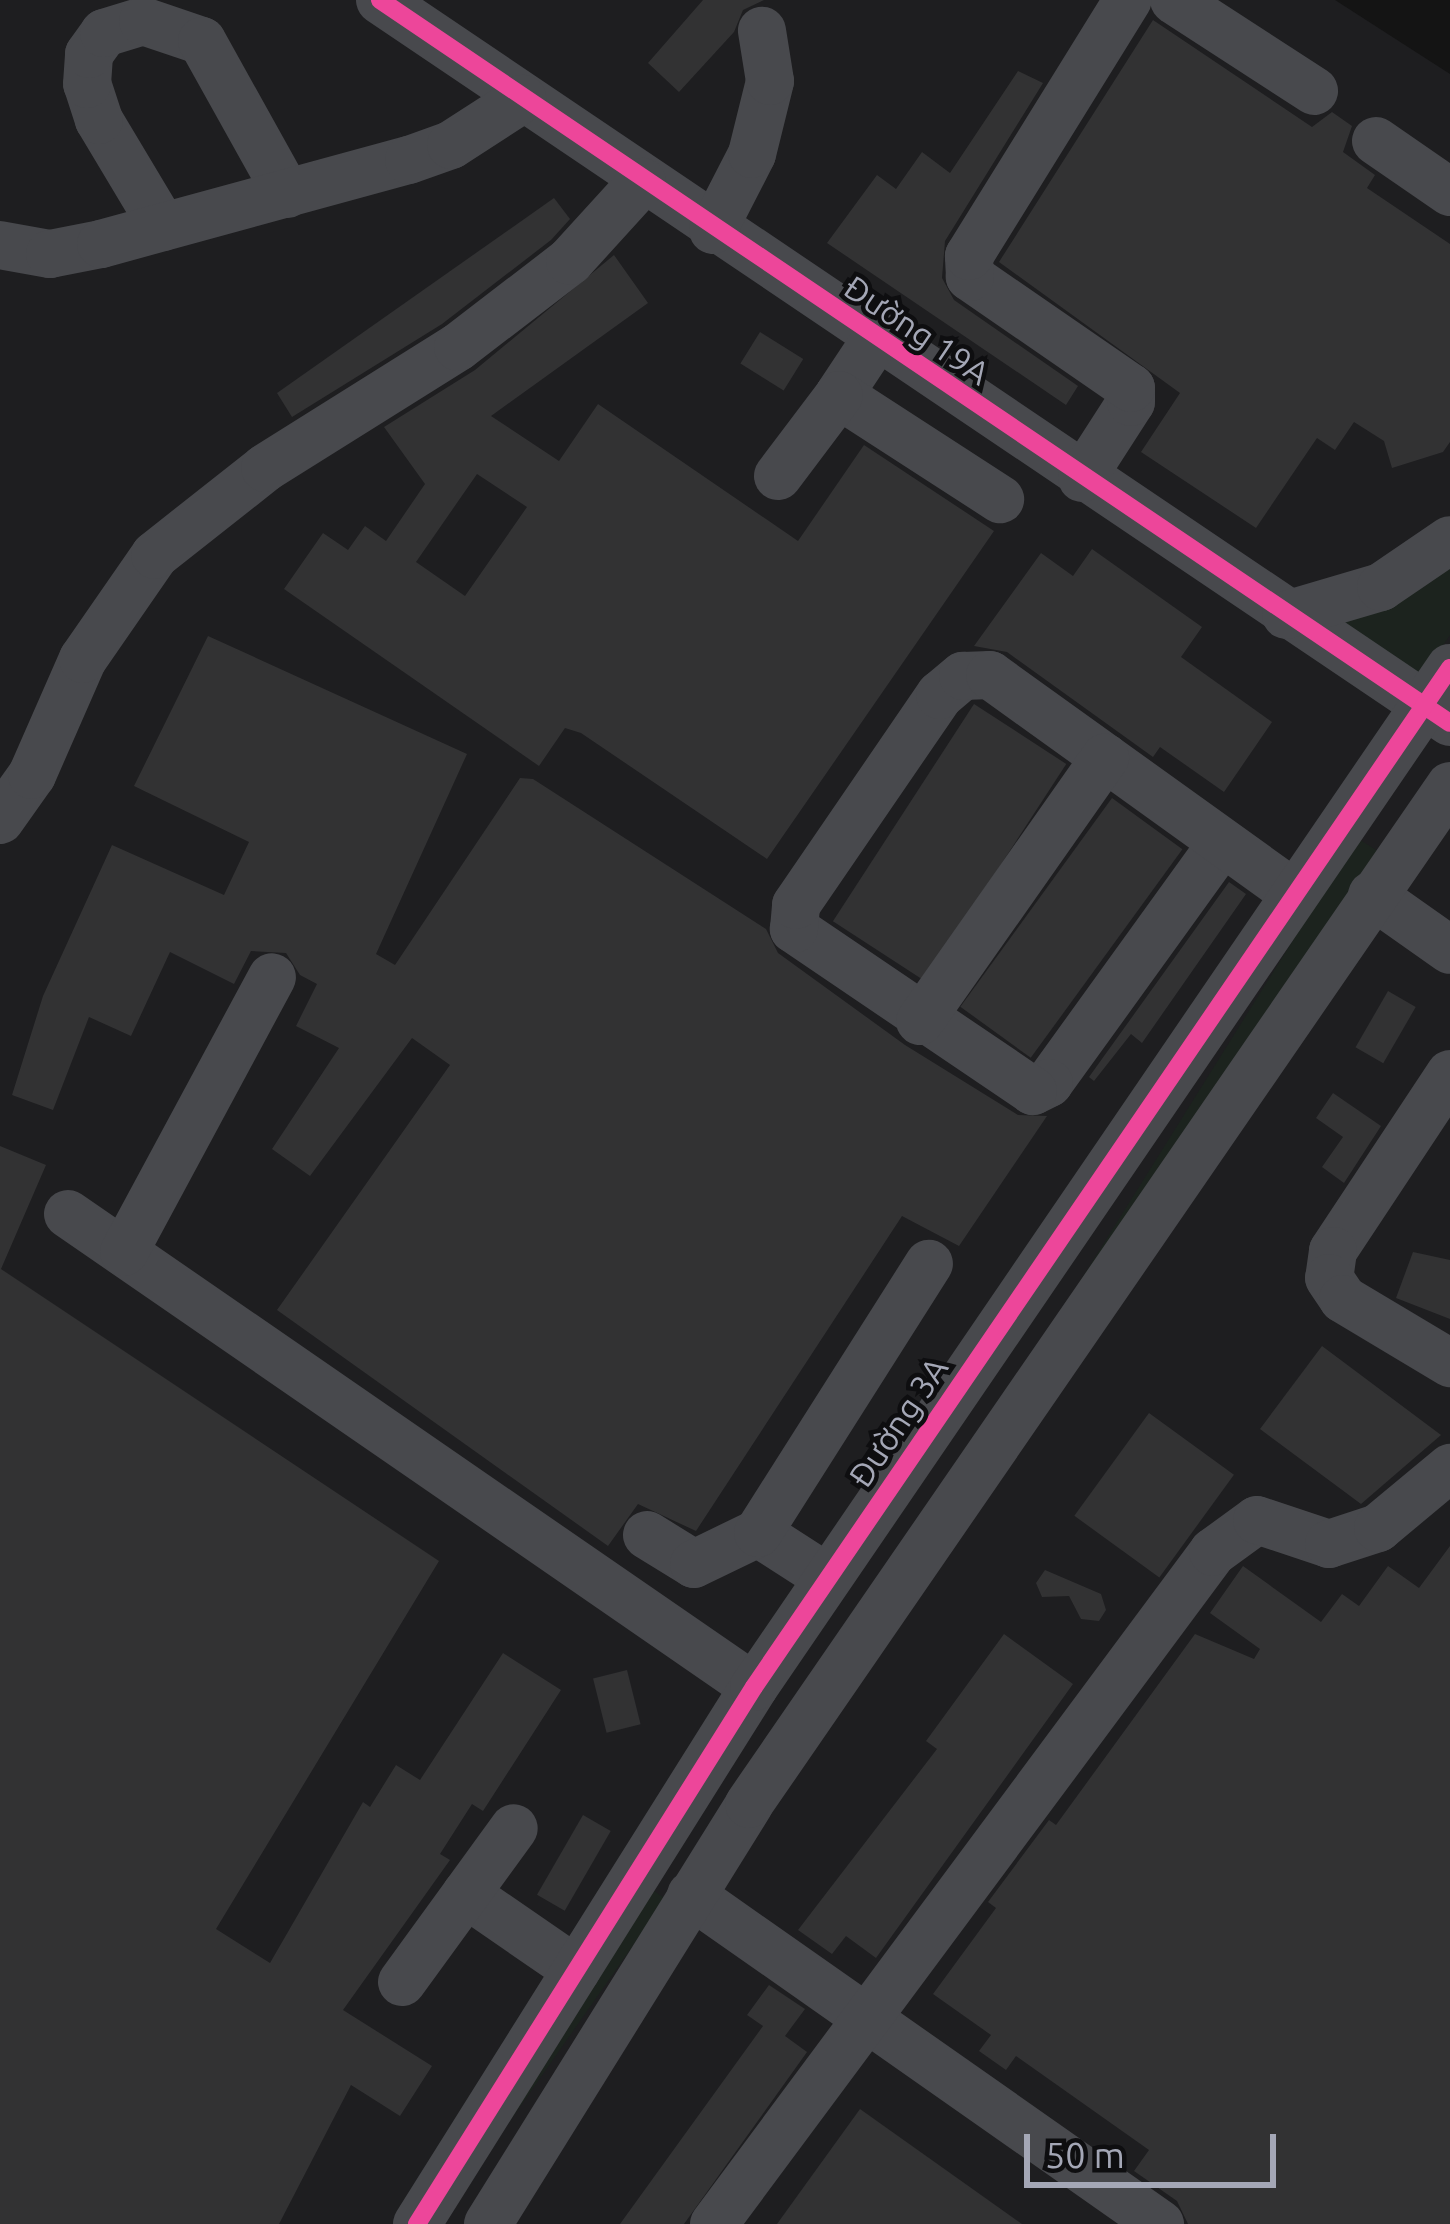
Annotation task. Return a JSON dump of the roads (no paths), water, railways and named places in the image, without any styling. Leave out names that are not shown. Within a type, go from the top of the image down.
[{"type":"street","name":"Đường 19A","points":[[380,0],[1286,615],[1441,699]]},
{"type":"street","points":[[1082,478],[1131,402],[1131,388],[970,278],[970,256],[1128,0]]},
{"type":"street","points":[[1174,0],[1314,91]]},
{"type":"street","points":[[164,227],[99,120],[87,84],[89,54],[104,34],[143,21],[202,40],[287,194]]},
{"type":"street","points":[[713,230],[752,154],[770,81],[762,32]]},
{"type":"street","points":[[0,244],[50,254],[287,194],[451,145],[522,99]]},
{"type":"street","points":[[1376,141],[1450,192]]},
{"type":"street","points":[[0,820],[32,775],[83,659],[155,555],[265,468],[476,333],[570,261],[642,182]]},
{"type":"street","points":[[778,476],[876,339]]},
{"type":"street","points":[[839,394],[1000,500]]},
{"type":"street","points":[[1286,615],[1381,587],[1450,540]]},
{"type":"street","points":[[1222,843],[1048,1083],[1022,1087],[920,1021],[803,940],[793,915],[940,695],[963,676],[990,675],[1295,894]]},
{"type":"street","name":"Đường 3A","points":[[417,2224],[754,1688],[1295,894],[1441,699]]},
{"type":"street","points":[[920,1021],[1105,758]]},
{"type":"street","points":[[488,2224],[749,1804],[1450,787]]},
{"type":"street","points":[[1372,895],[1450,950]]},
{"type":"street","points":[[124,1252],[272,977]]},
{"type":"street","points":[[1450,1074],[1333,1251],[1330,1279],[1342,1299],[1450,1363]]},
{"type":"street","points":[[68,1214],[754,1688]]},
{"type":"street","points":[[647,1535],[694,1564],[758,1533],[929,1264]]},
{"type":"street","points":[[714,2224],[1235,1531],[1257,1520],[1329,1544],[1400,1515],[1450,1468]]},
{"type":"street","points":[[758,1533],[828,1578]]},
{"type":"street","points":[[701,1771],[749,1804]]},
{"type":"street","points":[[402,1982],[514,1828]]},
{"type":"street","points":[[466,1894],[576,1970]]},
{"type":"street","points":[[691,1895],[1160,2224]]}]
